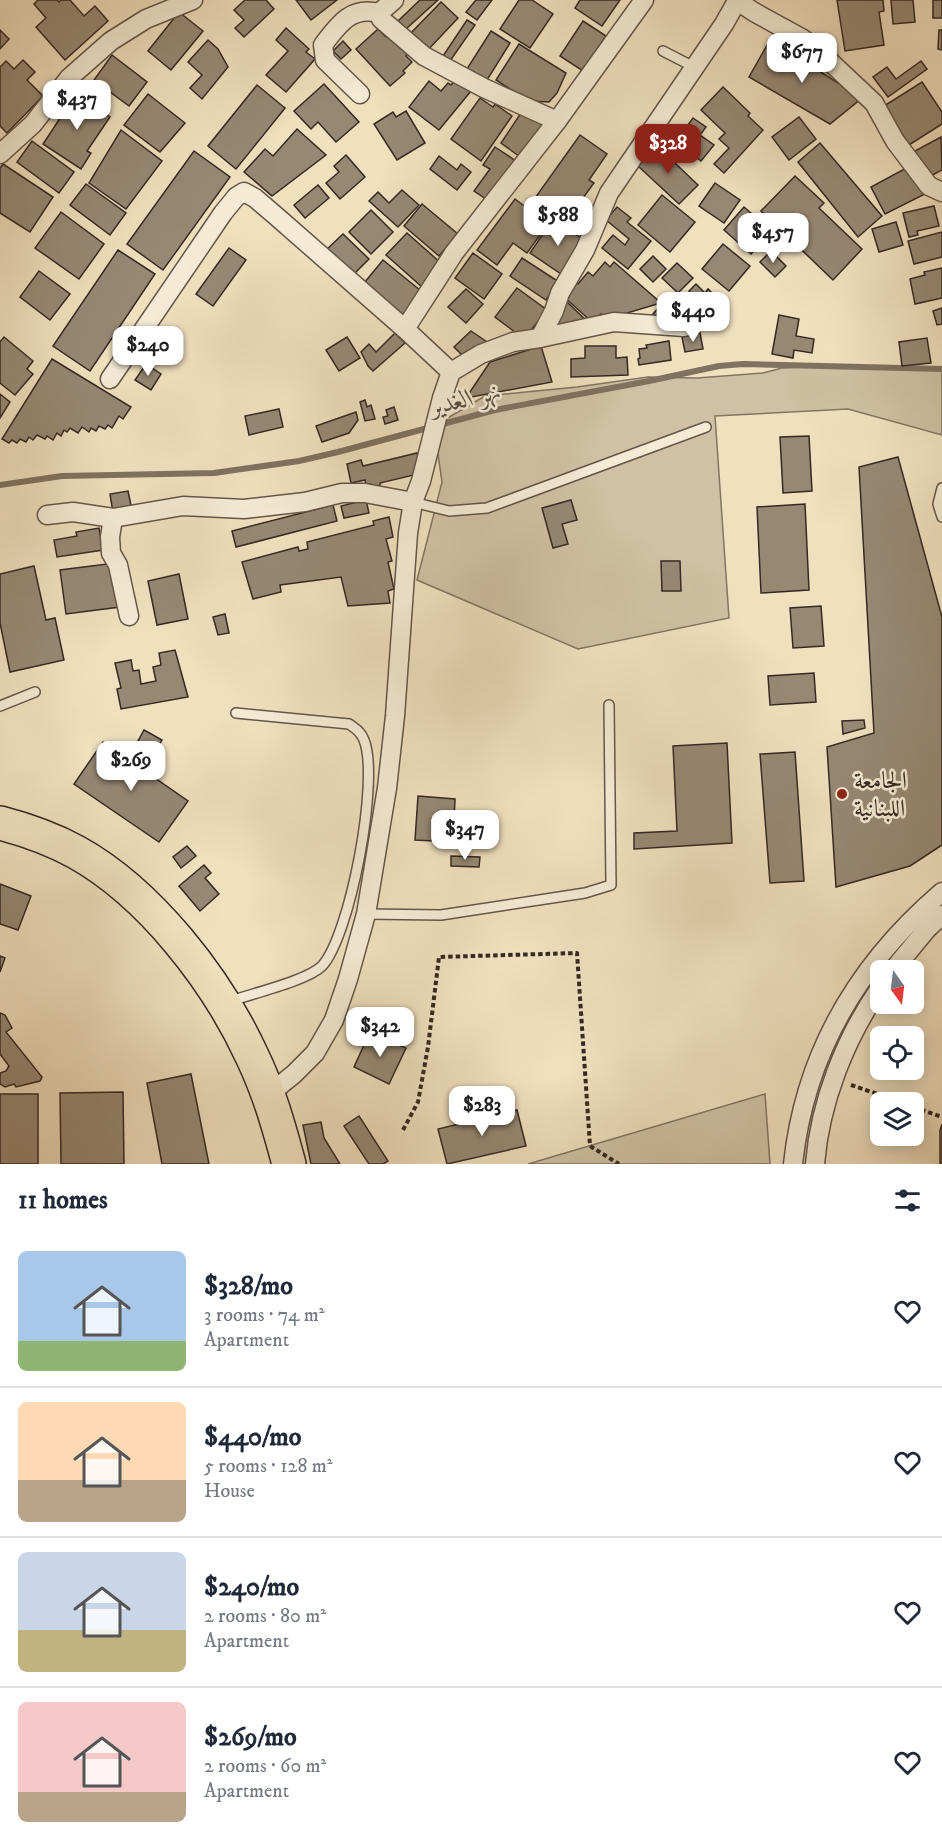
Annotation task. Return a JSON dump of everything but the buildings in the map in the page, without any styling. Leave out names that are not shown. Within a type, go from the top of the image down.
[{"type":"highway","points":[[0,823],[40,834],[77,853],[116,879],[133,894],[189,955],[238,1028],[277,1118],[289,1164]]},
{"type":"street","points":[[380,13],[394,0]]},
{"type":"street","points":[[405,329],[454,253],[557,121],[644,0]]},
{"type":"street","points":[[540,338],[554,311],[560,293],[585,250],[609,193],[724,24],[737,0],[757,6],[825,56],[874,103],[895,141],[930,186],[942,192]]},
{"type":"street","points":[[0,154],[33,124],[69,78],[111,41],[146,19],[189,1]]},
{"type":"street","points":[[360,94],[325,60],[323,45],[333,32],[353,14],[366,10],[380,13]]},
{"type":"street","points":[[380,13],[381,19],[424,56],[484,88],[557,121]]},
{"type":"street","points":[[110,379],[223,213],[236,197],[244,192],[269,210],[451,372]]},
{"type":"street","points":[[268,1095],[315,1053],[334,1020],[366,914],[378,844],[393,728],[408,533],[413,502],[451,372],[481,354],[513,342],[614,322],[684,327]]},
{"type":"street","points":[[47,515],[73,512],[113,518],[183,506],[244,509],[278,506],[342,494],[365,493],[413,502]]},
{"type":"street","points":[[113,518],[110,537],[111,553],[118,565],[129,616]]},
{"type":"street","points":[[793,1164],[802,1105],[814,1066],[836,1020],[851,993],[880,953],[915,915],[942,892]]},
{"type":"street","points":[[901,960],[942,915]]},
{"type":"street","points":[[815,1164],[825,1103],[854,1032],[870,1005]]},
{"type":"lane","points":[[663,51],[694,67]]},
{"type":"lane","points":[[413,502],[449,511],[487,508],[706,427]]},
{"type":"lane","points":[[942,488],[938,504],[942,517]]},
{"type":"lane","points":[[0,706],[35,692]]},
{"type":"lane","points":[[366,914],[441,915],[585,893],[611,885],[609,705]]},
{"type":"lane","points":[[223,1004],[306,976],[319,968],[329,957],[336,943],[352,890],[364,838],[368,772],[365,743],[359,731],[349,724],[236,713]]},
{"type":"path","points":[[403,1130],[418,1102],[428,1047],[439,957],[577,953],[590,1146],[619,1164]]},
{"type":"path","points":[[850,1085],[871,1092]]},
{"type":"path","points":[[924,1111],[942,1117]]},
{"type":"shaded area","points":[[782,368],[942,368],[942,435],[848,409],[715,416],[729,618],[578,649],[417,580],[442,482],[434,426],[485,396],[648,377],[697,378],[763,373]]},
{"type":"shaded area","points":[[765,1094],[770,1164],[528,1164]]},
{"type":"waterway","name":"نهر الغدير","points":[[0,485],[62,476],[214,473],[299,461],[495,410],[719,366],[743,364],[942,369]]},
{"type":"place","name":"الجامعة اللبنانية","points":[[842,794]]}]
